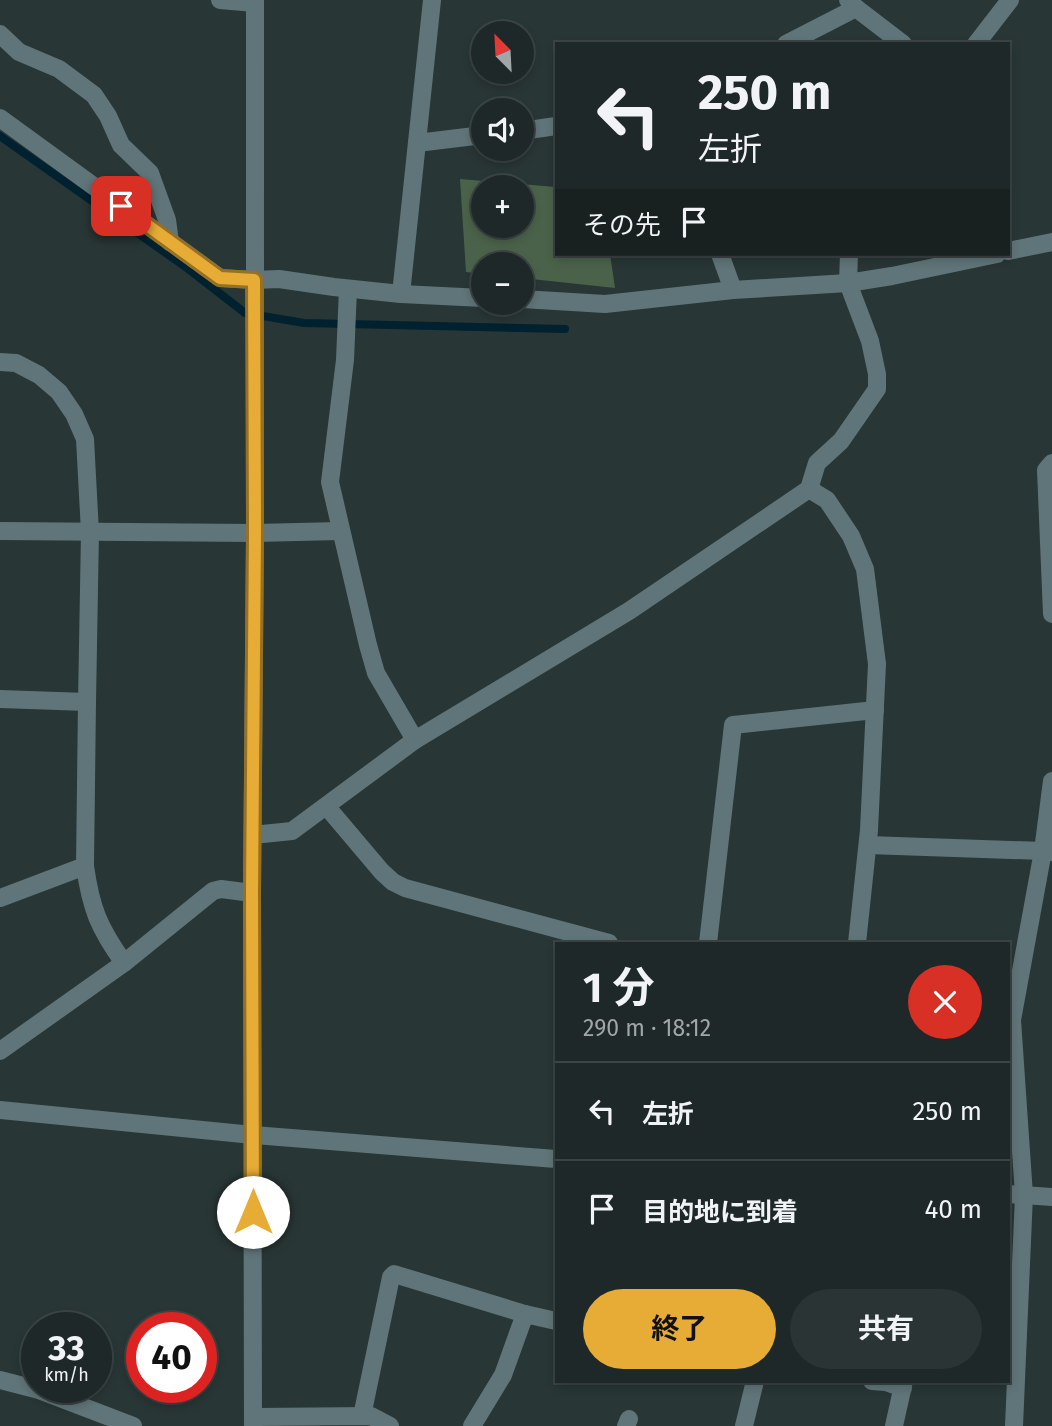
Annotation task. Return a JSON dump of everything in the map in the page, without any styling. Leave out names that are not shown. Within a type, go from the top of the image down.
[{"type":"street","points":[[220,0],[255,1],[253,1422],[371,1416],[390,1426]]},
{"type":"street","points":[[401,294],[432,0]]},
{"type":"street","points":[[978,42],[1010,0]]},
{"type":"street","points":[[789,42],[852,4],[900,42]]},
{"type":"street","points":[[0,34],[19,51],[59,69],[94,95],[108,116],[121,145],[150,173],[167,220],[170,242]]},
{"type":"street","points":[[0,118],[220,278],[279,279],[348,289],[471,297]]},
{"type":"street","points":[[534,129],[555,126]]},
{"type":"street","points":[[417,143],[471,136]]},
{"type":"street","points":[[1010,251],[1052,242]]},
{"type":"street","points":[[721,256],[733,290]]},
{"type":"street","points":[[253,835],[292,831],[415,740],[629,611],[809,489],[817,463],[841,441],[877,389],[877,374],[870,341],[848,283],[849,256]]},
{"type":"street","points":[[534,300],[605,304],[733,290],[848,283],[987,256]]},
{"type":"street","points":[[348,289],[345,360],[330,482],[376,673],[415,740]]},
{"type":"street","points":[[0,362],[16,363],[39,374],[59,392],[74,414],[85,439],[90,532],[85,866],[94,912],[107,939],[124,963]]},
{"type":"street","points":[[1052,463],[1046,470],[1052,614]]},
{"type":"street","points":[[809,489],[827,500],[851,536],[865,569],[877,664],[868,845],[857,942]]},
{"type":"street","points":[[0,531],[340,531]]},
{"type":"street","points":[[0,699],[87,702]]},
{"type":"street","points":[[708,942],[733,725],[875,710]]},
{"type":"street","points":[[1014,1426],[1016,1194],[1010,1019],[1047,851],[1052,781]]},
{"type":"street","points":[[327,807],[382,872],[405,888],[605,942]]},
{"type":"street","points":[[868,845],[1047,851]]},
{"type":"street","points":[[0,898],[85,866]]},
{"type":"street","points":[[0,1051],[124,963],[213,891],[221,889],[252,892]]},
{"type":"street","points":[[0,1110],[253,1135],[555,1159]]},
{"type":"street","points":[[1016,1194],[1052,1197]]},
{"type":"street","points":[[362,1416],[391,1277],[394,1274],[555,1321]]},
{"type":"street","points":[[472,1426],[503,1375],[525,1314]]},
{"type":"street","points":[[0,1380],[39,1390],[133,1426]]},
{"type":"street","points":[[744,1426],[755,1383]]},
{"type":"street","points":[[894,1426],[904,1384]]},
{"type":"green space","points":[[460,179],[471,180],[471,238],[534,238],[534,185],[555,187],[555,256],[610,256],[615,288],[534,279],[534,252],[471,252],[471,273],[466,272]]},
{"type":"waterway","points":[[0,136],[187,268],[245,313],[304,323],[565,329]]},
{"type":"route","points":[[121,206],[220,278],[254,280],[253,1212]]}]
